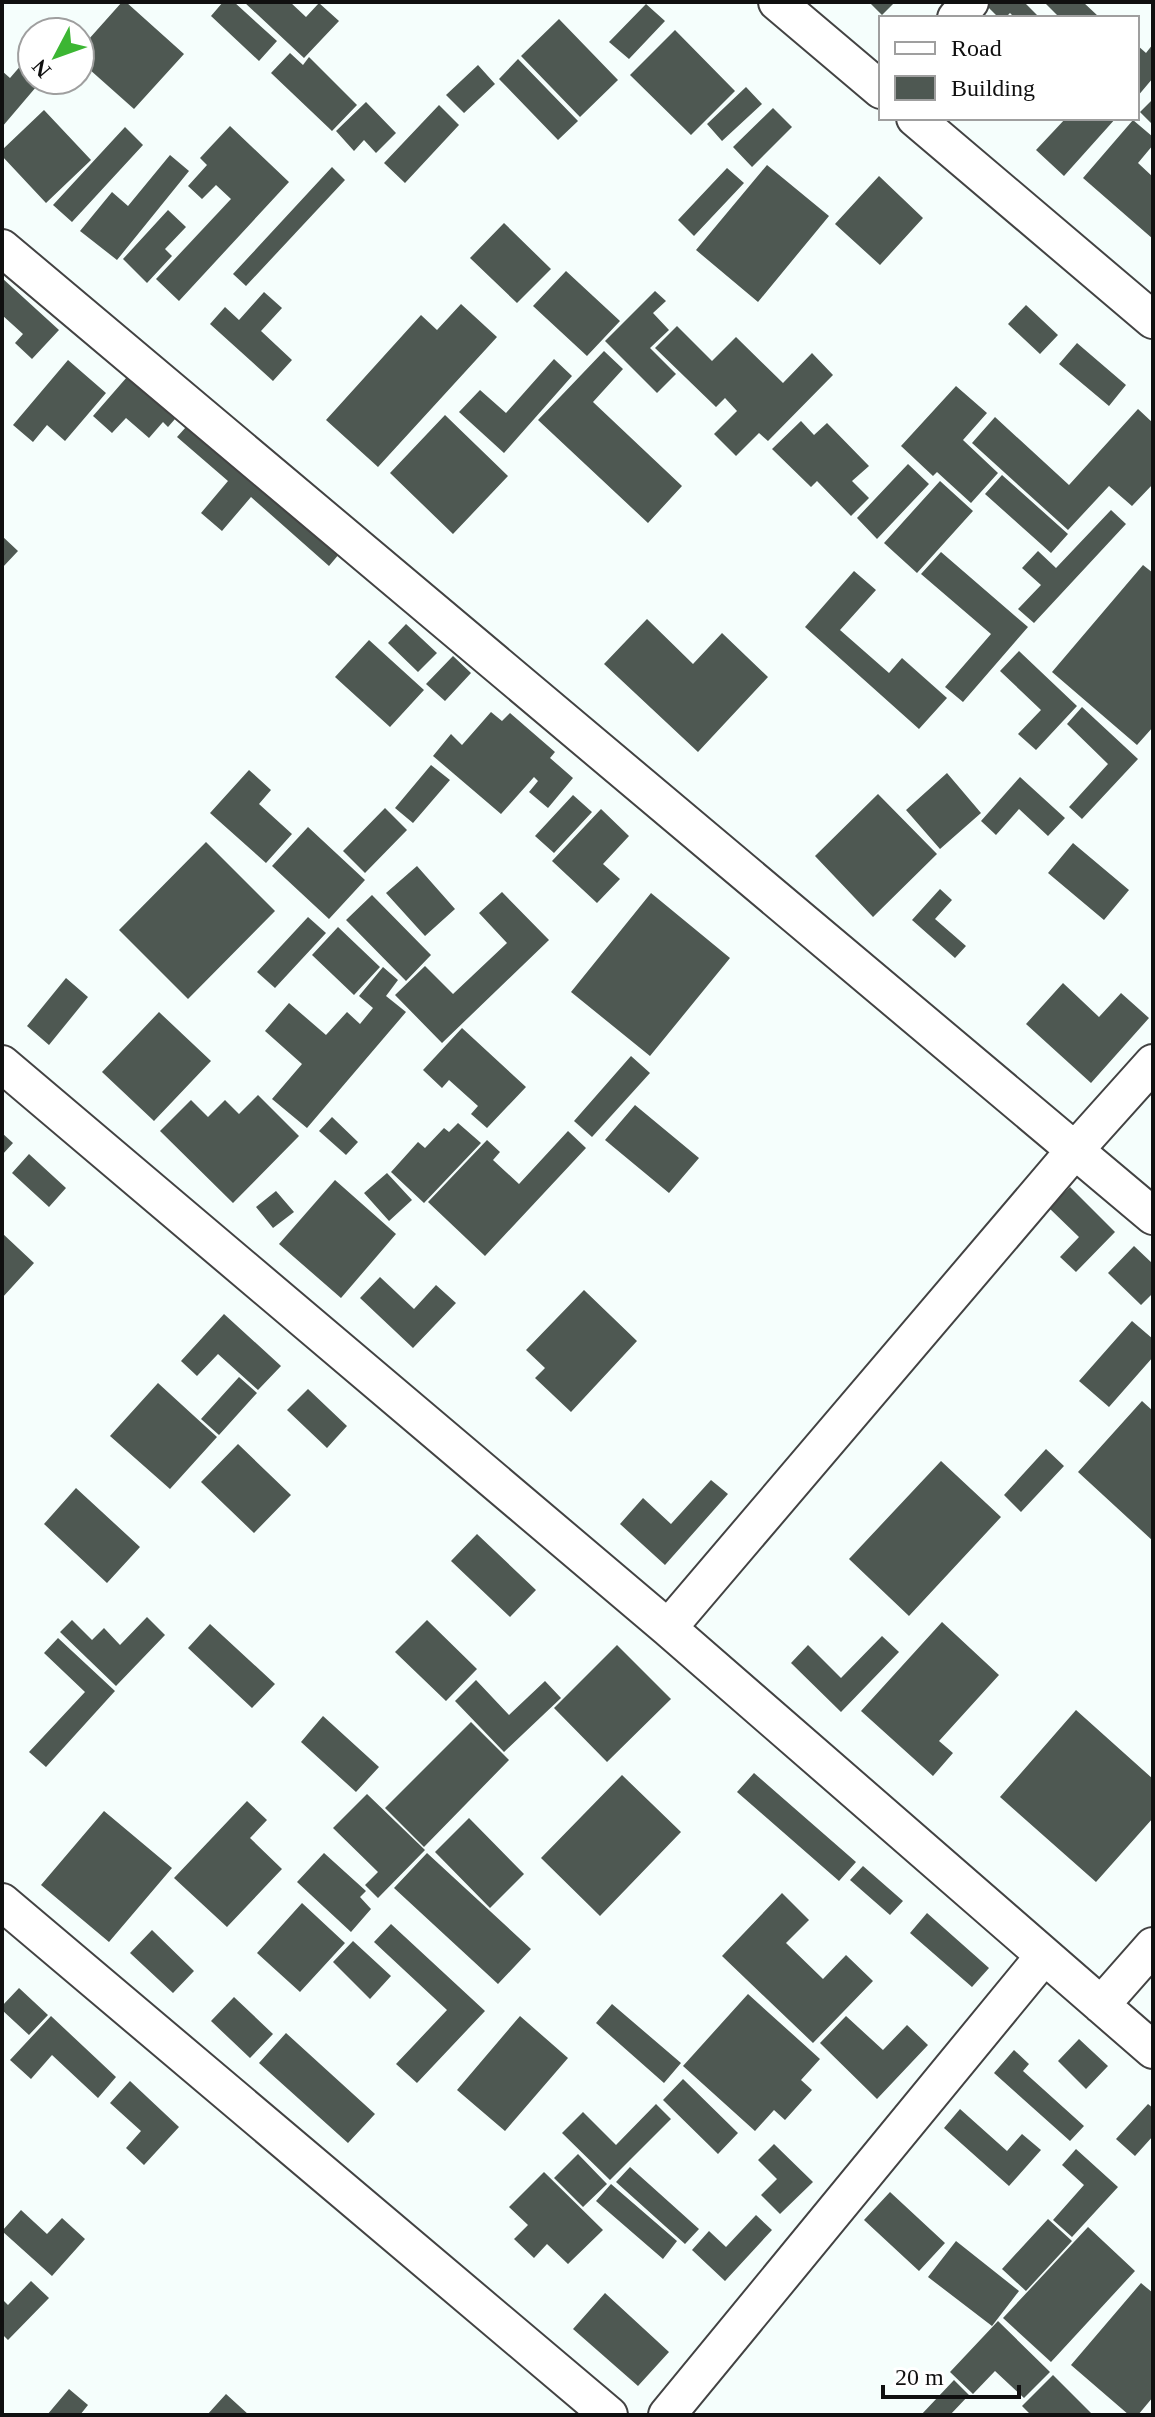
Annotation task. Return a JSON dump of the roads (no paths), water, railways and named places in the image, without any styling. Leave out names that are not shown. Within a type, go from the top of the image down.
[{"type":"street","points":[[777,2],[879,88]]},
{"type":"street","points":[[917,120],[1153,320]]},
{"type":"street","points":[[2,248],[1153,1216]]},
{"type":"street","points":[[668,1628],[1075,1150],[1153,1063]]},
{"type":"street","points":[[2,1064],[668,1628],[1153,2050]]},
{"type":"street","points":[[2,1902],[609,2415]]},
{"type":"street","points":[[1101,2005],[1153,1946]]},
{"type":"street","points":[[667,2415],[1044,1956]]}]
